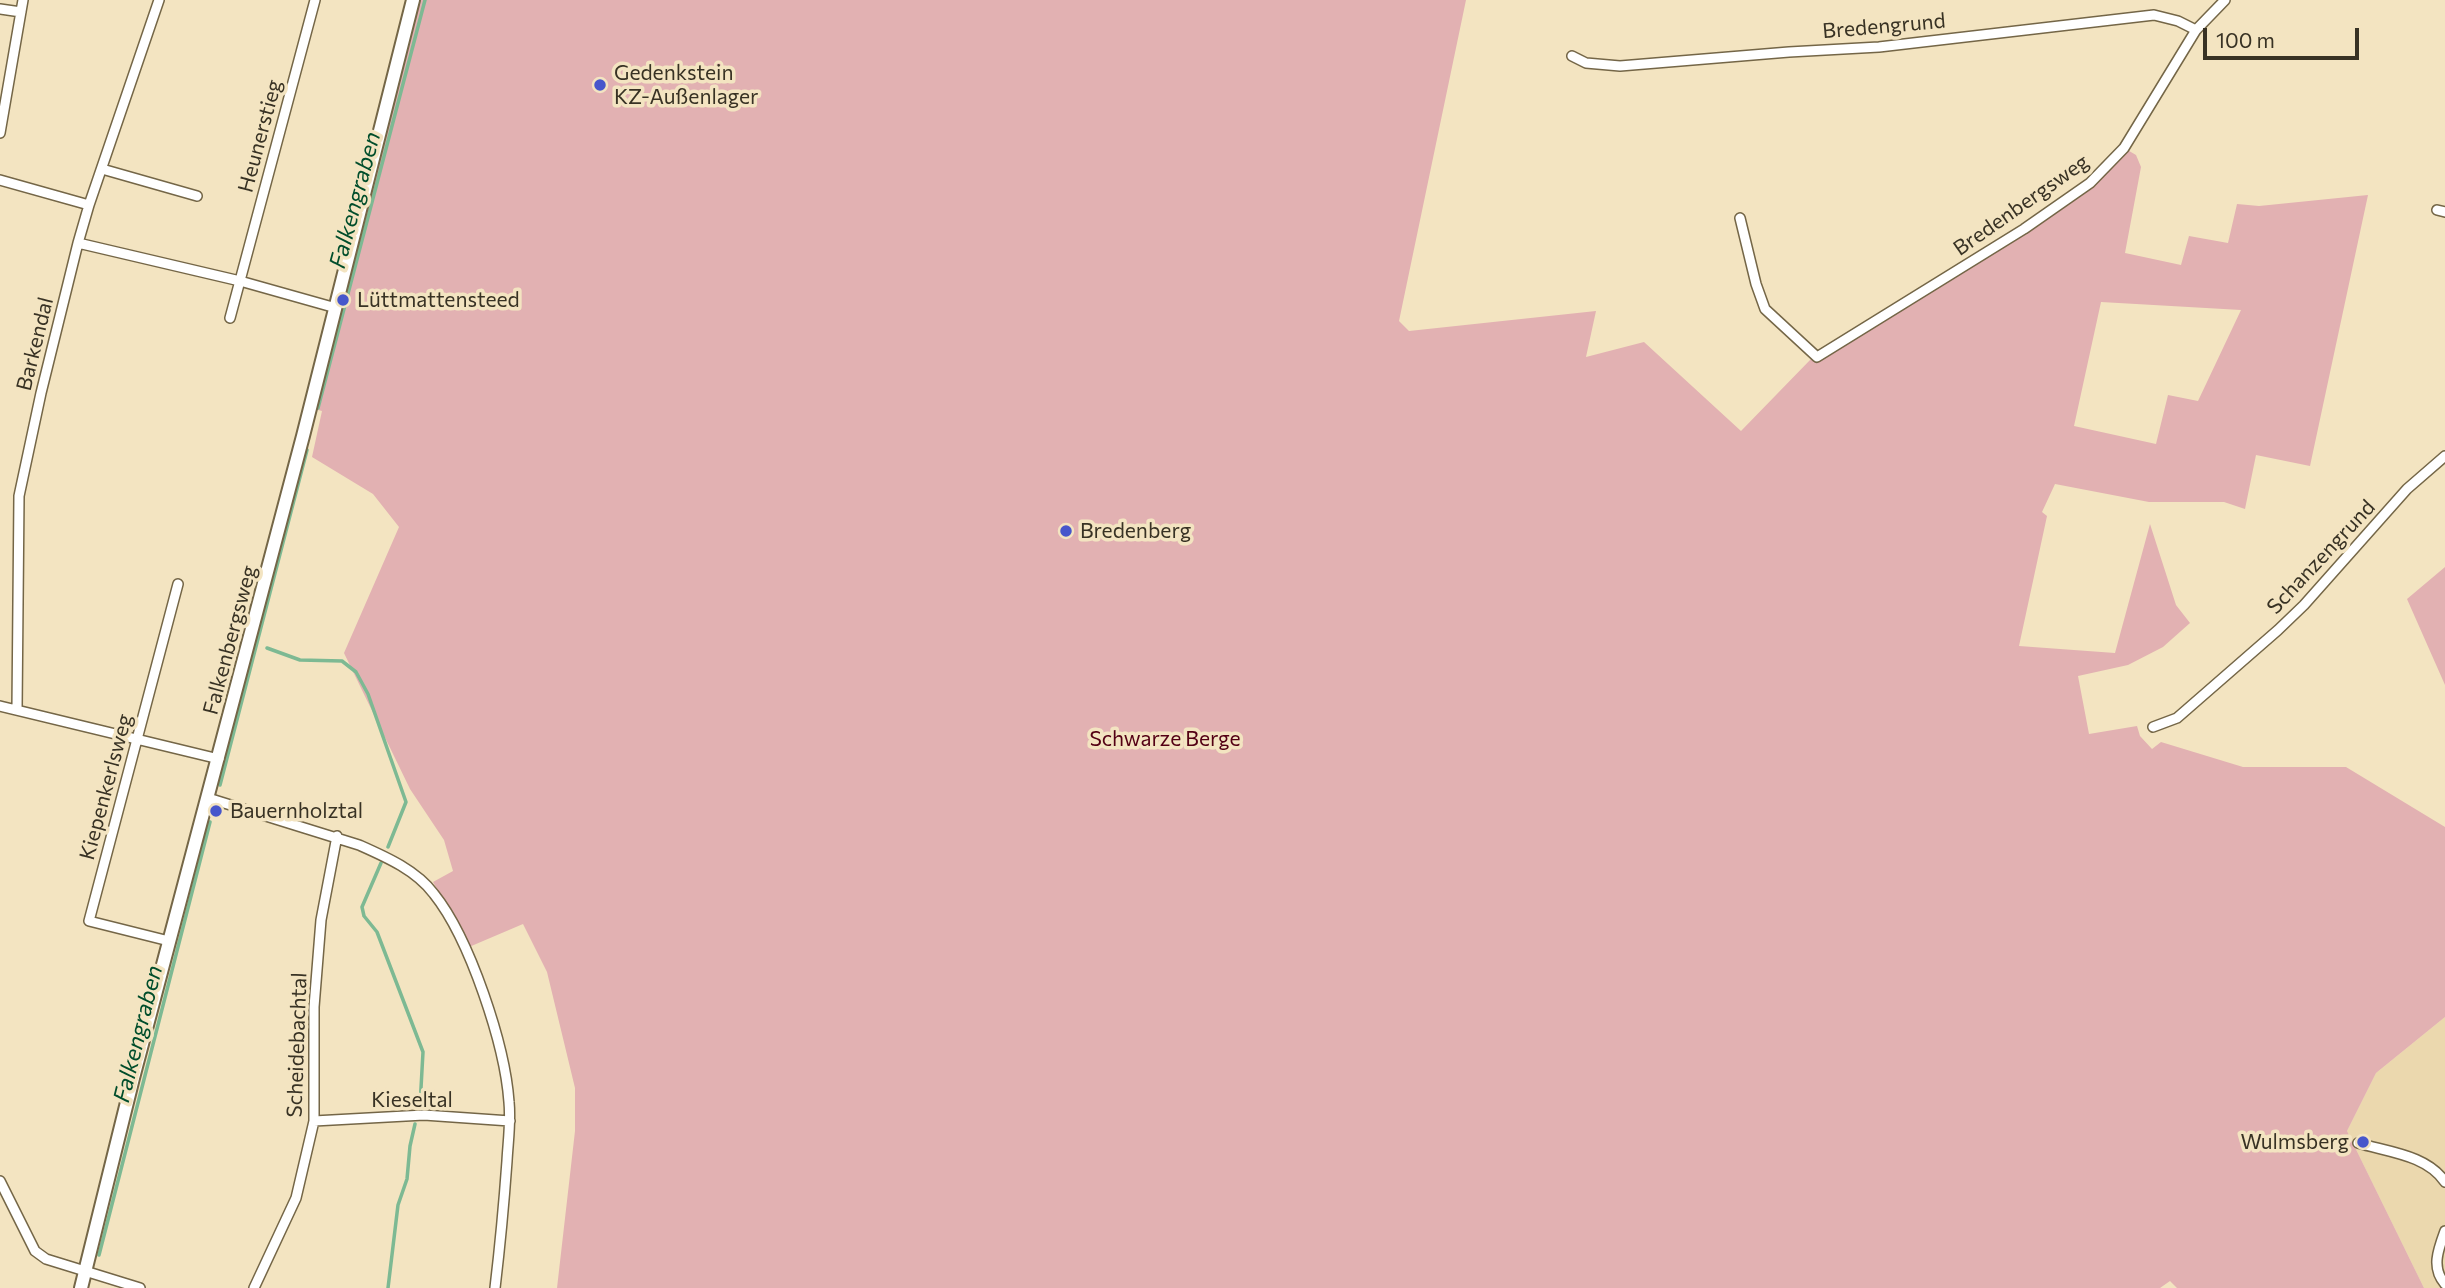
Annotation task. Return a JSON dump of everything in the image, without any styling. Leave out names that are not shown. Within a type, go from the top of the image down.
[{"type":"street","points":[[0,133],[23,0]]},
{"type":"street","name":"Barkendal","points":[[17,709],[19,496],[78,243],[159,0]]},
{"type":"street","name":"Heunerstieg","points":[[240,281],[315,0]]},
{"type":"street","name":"Falkenbergsweg","points":[[81,1288],[169,941],[336,308],[413,0]]},
{"type":"street","name":"Bredenbergsweg","points":[[1740,218],[1765,309],[1817,357],[2013,236],[2090,183],[2124,148],[2196,30],[2225,0]]},
{"type":"street","points":[[0,9],[21,12]]},
{"type":"street","name":"Bredengrund","points":[[1572,56],[1586,62],[1620,66],[1879,47],[2154,15],[2178,21],[2196,30]]},
{"type":"street","points":[[102,169],[197,196]]},
{"type":"street","points":[[0,180],[89,205]]},
{"type":"street","points":[[78,243],[240,281],[336,308]]},
{"type":"street","points":[[230,318],[240,281]]},
{"type":"street","name":"Schanzengrund","points":[[2153,727],[2176,718],[2304,606],[2407,489],[2445,456]]},
{"type":"street","name":"Kiepenkerlsweg","points":[[169,941],[89,921],[178,584]]},
{"type":"street","points":[[0,706],[219,759]]},
{"type":"street","points":[[208,799],[337,836],[382,855],[420,880],[441,904],[470,961],[493,1021],[505,1069],[510,1121],[495,1288]]},
{"type":"street","name":"Scheidebachtal","points":[[254,1288],[296,1198],[314,1121],[314,1007],[321,920],[337,836]]},
{"type":"street","name":"Kieseltal","points":[[314,1121],[424,1115],[510,1121]]},
{"type":"street","points":[[2358,1143],[2425,1162],[2440,1174],[2445,1182]]},
{"type":"street","points":[[0,1181],[36,1251],[46,1259],[140,1288]]},
{"type":"street","points":[[2445,1231],[2437,1264],[2438,1274],[2445,1284]]},
{"type":"shaded area","points":[[2445,1017],[2445,1288],[2424,1288],[2347,1131],[2376,1073]]},
{"type":"green space","name":"Schwarze Berge","points":[[418,0],[1466,0],[1399,321],[1409,331],[1596,311],[1586,357],[1644,342],[1741,431],[1811,359],[2090,183],[2124,148],[2136,155],[2141,167],[2125,253],[2181,265],[2189,236],[2228,243],[2237,204],[2259,206],[2368,195],[2310,466],[2256,455],[2245,509],[2224,502],[2149,502],[2055,484],[2042,512],[2047,516],[2019,646],[2115,653],[2150,524],[2176,605],[2190,623],[2163,647],[2128,665],[2078,676],[2089,734],[2137,726],[2140,736],[2152,749],[2161,742],[2243,767],[2346,767],[2445,827],[2445,1017],[2376,1073],[2347,1131],[2424,1288],[2177,1288],[2170,1281],[2160,1288],[557,1288],[575,1131],[575,1088],[547,972],[523,924],[469,947],[433,882],[453,871],[444,840],[410,789],[344,653],[399,527],[373,494],[312,457],[322,411],[314,409]],"holes":[[[2101,302],[2241,310],[2198,401],[2168,395],[2156,444],[2074,426]]]},
{"type":"green space","points":[[2445,567],[2445,685],[2407,599]]},
{"type":"waterway","name":"Falkengraben","points":[[318,408],[425,0]]},
{"type":"waterway","name":"Falkengraben","points":[[220,785],[307,450]]},
{"type":"waterway","points":[[267,648],[300,660],[342,661],[356,672],[368,694],[406,802],[388,847]]},
{"type":"waterway","name":"Falkengraben","points":[[99,1255],[210,822]]},
{"type":"waterway","points":[[381,863],[362,907],[364,916],[377,932],[423,1052],[420,1106]]},
{"type":"waterway","points":[[388,1288],[398,1205],[407,1179],[415,1124]]},
{"type":"place","name":"Gedenkstein KZ-Außenlager","points":[[600,85]]},
{"type":"place","name":"Lüttmattensteed","points":[[343,300]]},
{"type":"place","name":"Bredenberg","points":[[1066,531]]},
{"type":"place","name":"Bauernholztal","points":[[216,811]]},
{"type":"place","name":"Wulmsberg","points":[[2363,1142]]}]
